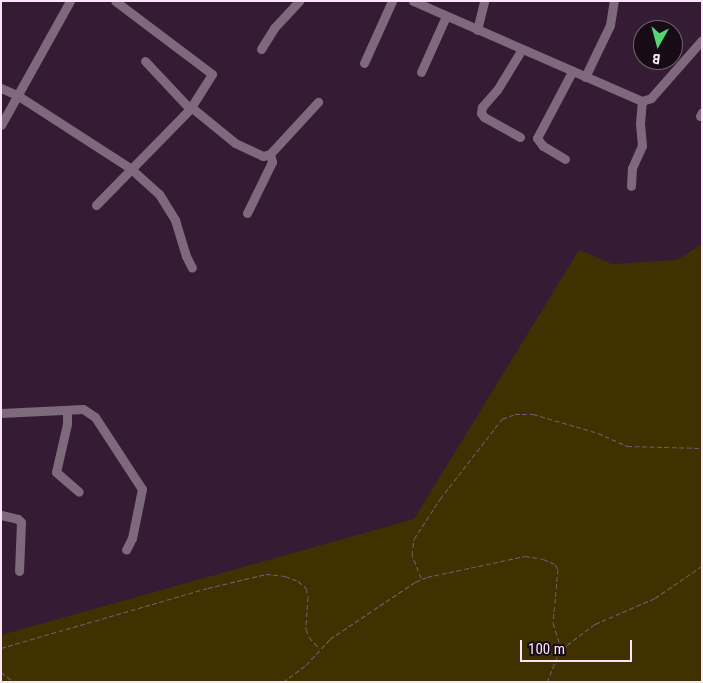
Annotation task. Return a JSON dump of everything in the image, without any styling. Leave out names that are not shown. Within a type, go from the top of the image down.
[{"type":"street","points":[[1,124],[70,1]]},
{"type":"street","points":[[96,205],[190,108],[212,77],[211,71],[115,1]]},
{"type":"street","points":[[261,49],[274,28],[299,1]]},
{"type":"street","points":[[364,63],[392,1]]},
{"type":"street","points":[[413,1],[585,78],[642,101],[651,98],[702,40]]},
{"type":"street","points":[[477,30],[484,1]]},
{"type":"street","points":[[585,78],[610,25],[614,1]]},
{"type":"street","points":[[421,72],[446,16]]},
{"type":"street","points":[[520,137],[484,117],[481,113],[482,107],[497,90],[522,49]]},
{"type":"street","points":[[145,62],[190,108],[235,143],[258,155],[270,154],[318,102]]},
{"type":"street","points":[[565,159],[544,146],[537,138],[572,72]]},
{"type":"street","points":[[1,88],[17,95],[130,168],[159,194],[172,213],[186,256],[192,268]]},
{"type":"street","points":[[631,186],[632,168],[642,146],[640,123],[642,101]]},
{"type":"street","points":[[247,213],[272,162],[270,154]]},
{"type":"street","points":[[1,413],[83,409],[95,417],[140,483],[142,496],[132,538],[126,550]]},
{"type":"street","points":[[67,411],[67,424],[56,472],[79,492]]},
{"type":"street","points":[[1,515],[18,519],[21,522],[19,571]]},
{"type":"path","points":[[420,578],[412,556],[414,538],[440,499],[502,419],[516,414],[533,414],[598,433],[627,446],[702,448]]},
{"type":"path","points":[[283,682],[306,665],[330,639],[415,582],[427,576],[525,556],[543,559],[554,564],[558,569],[553,623],[562,652]]},
{"type":"path","points":[[547,682],[562,652],[595,624],[654,598],[702,566]]},
{"type":"path","points":[[1,648],[208,588],[266,574],[285,576],[306,588],[308,596],[306,629],[309,637],[319,649]]},
{"type":"path","points":[[1,672],[14,682]]},
{"type":"shaded area","points":[[702,244],[702,682],[1,682],[1,635],[414,519],[579,250],[612,264],[677,260]]}]
